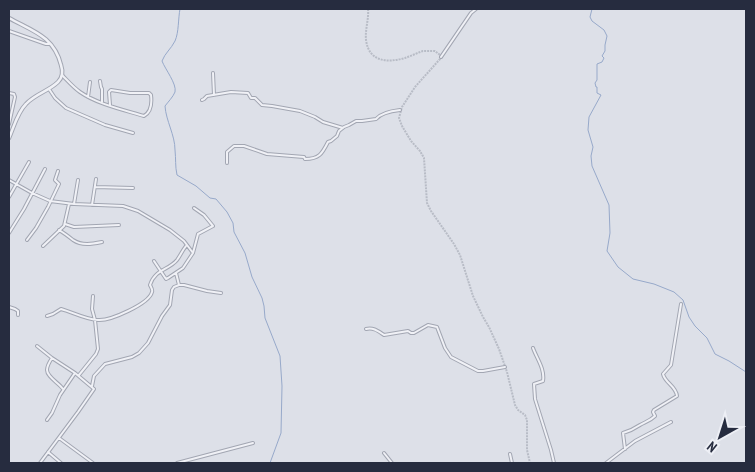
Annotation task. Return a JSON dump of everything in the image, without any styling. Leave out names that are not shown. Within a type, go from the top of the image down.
[{"type":"street","points":[[440,57],[471,13],[476,9]]},
{"type":"street","points":[[9,18],[40,34],[51,44],[59,56],[63,71],[59,82],[32,98],[25,105],[9,137]]},
{"type":"street","points":[[9,31],[51,44]]},
{"type":"street","points":[[213,73],[214,94]]},
{"type":"street","points":[[62,75],[78,91],[88,97],[110,106],[146,116],[152,104],[151,95],[149,93],[130,94],[111,90],[109,92],[110,106]]},
{"type":"street","points":[[100,81],[102,102]]},
{"type":"street","points":[[88,97],[90,82]]},
{"type":"street","points":[[49,88],[55,98],[66,108],[105,125],[133,133]]},
{"type":"street","points":[[9,92],[14,94],[15,97],[9,122]]},
{"type":"street","points":[[202,100],[214,94],[248,93],[251,98],[261,105],[300,111],[325,123],[343,128]]},
{"type":"street","points":[[227,163],[228,152],[234,146],[244,146],[267,154],[304,157],[305,159],[317,158],[328,142],[336,137],[343,128],[356,121],[372,120],[389,111],[400,110]]},
{"type":"street","points":[[9,196],[29,162]]},
{"type":"street","points":[[9,233],[45,170]]},
{"type":"street","points":[[27,240],[36,228],[60,183],[55,180],[58,171]]},
{"type":"street","points":[[92,205],[96,178]]},
{"type":"street","points":[[9,180],[50,201],[69,204],[129,207],[170,230],[184,241],[193,253]]},
{"type":"street","points":[[74,204],[78,180]]},
{"type":"street","points":[[95,187],[133,188]]},
{"type":"street","points":[[43,246],[65,224],[69,204]]},
{"type":"street","points":[[154,261],[167,279],[183,268],[193,253],[198,234],[213,226],[204,215],[194,208]]},
{"type":"street","points":[[65,224],[72,226],[119,225]]},
{"type":"street","points":[[59,230],[75,241],[86,245],[102,242]]},
{"type":"street","points":[[47,316],[61,309],[95,320],[109,319],[130,310],[142,303],[152,292],[150,285],[152,280],[160,271],[177,260],[187,245]]},
{"type":"street","points":[[176,273],[179,284]]},
{"type":"street","points":[[40,463],[94,390],[92,386],[94,376],[105,364],[132,357],[139,353],[147,344],[170,305],[173,288],[179,284],[222,294]]},
{"type":"street","points":[[79,375],[98,352],[92,309],[93,296]]},
{"type":"street","points":[[625,449],[623,433],[634,430],[639,425],[653,419],[655,416],[654,410],[677,396],[675,388],[664,380],[663,374],[671,365],[681,304]]},
{"type":"street","points":[[9,308],[15,308],[18,314]]},
{"type":"street","points":[[366,329],[377,330],[385,335],[408,331],[414,333],[428,325],[437,327],[445,348],[452,357],[478,371],[505,367]]},
{"type":"street","points":[[37,346],[92,386]]},
{"type":"street","points":[[533,348],[542,366],[544,379],[533,385],[535,399],[554,463]]},
{"type":"street","points":[[52,358],[47,370],[63,389]]},
{"type":"street","points":[[47,420],[63,389],[76,373]]},
{"type":"street","points":[[606,463],[635,441],[671,422]]},
{"type":"street","points":[[58,438],[93,463]]},
{"type":"street","points":[[176,463],[253,443]]},
{"type":"street","points":[[48,452],[61,463]]},
{"type":"street","points":[[384,453],[392,463]]},
{"type":"street","points":[[510,454],[512,463]]},
{"type":"waterway","points":[[180,9],[176,37],[162,61],[173,81],[175,89],[174,94],[165,106],[175,144],[177,175],[196,186],[210,198],[216,199],[227,212],[262,298],[265,318],[280,356],[282,386],[281,433],[270,463]]},
{"type":"waterway","points":[[592,9],[590,17],[592,21],[604,30],[607,36],[605,51],[602,56],[604,58],[602,62],[597,64],[597,80],[595,83],[597,93],[601,95],[589,117],[588,130],[593,147],[591,156],[592,166],[609,205],[610,233],[607,251],[618,267],[633,279],[654,284],[674,292],[683,300],[689,317],[707,338],[715,354],[746,372]]},
{"type":"tunnel","points":[[368,9],[366,40],[371,53],[375,57],[392,60],[405,58],[423,51],[435,51],[440,55],[440,59],[415,87],[402,107],[399,118],[411,141],[424,158],[427,203],[460,255],[473,296],[499,349],[515,405],[525,415],[527,420],[527,450],[530,463]]}]
